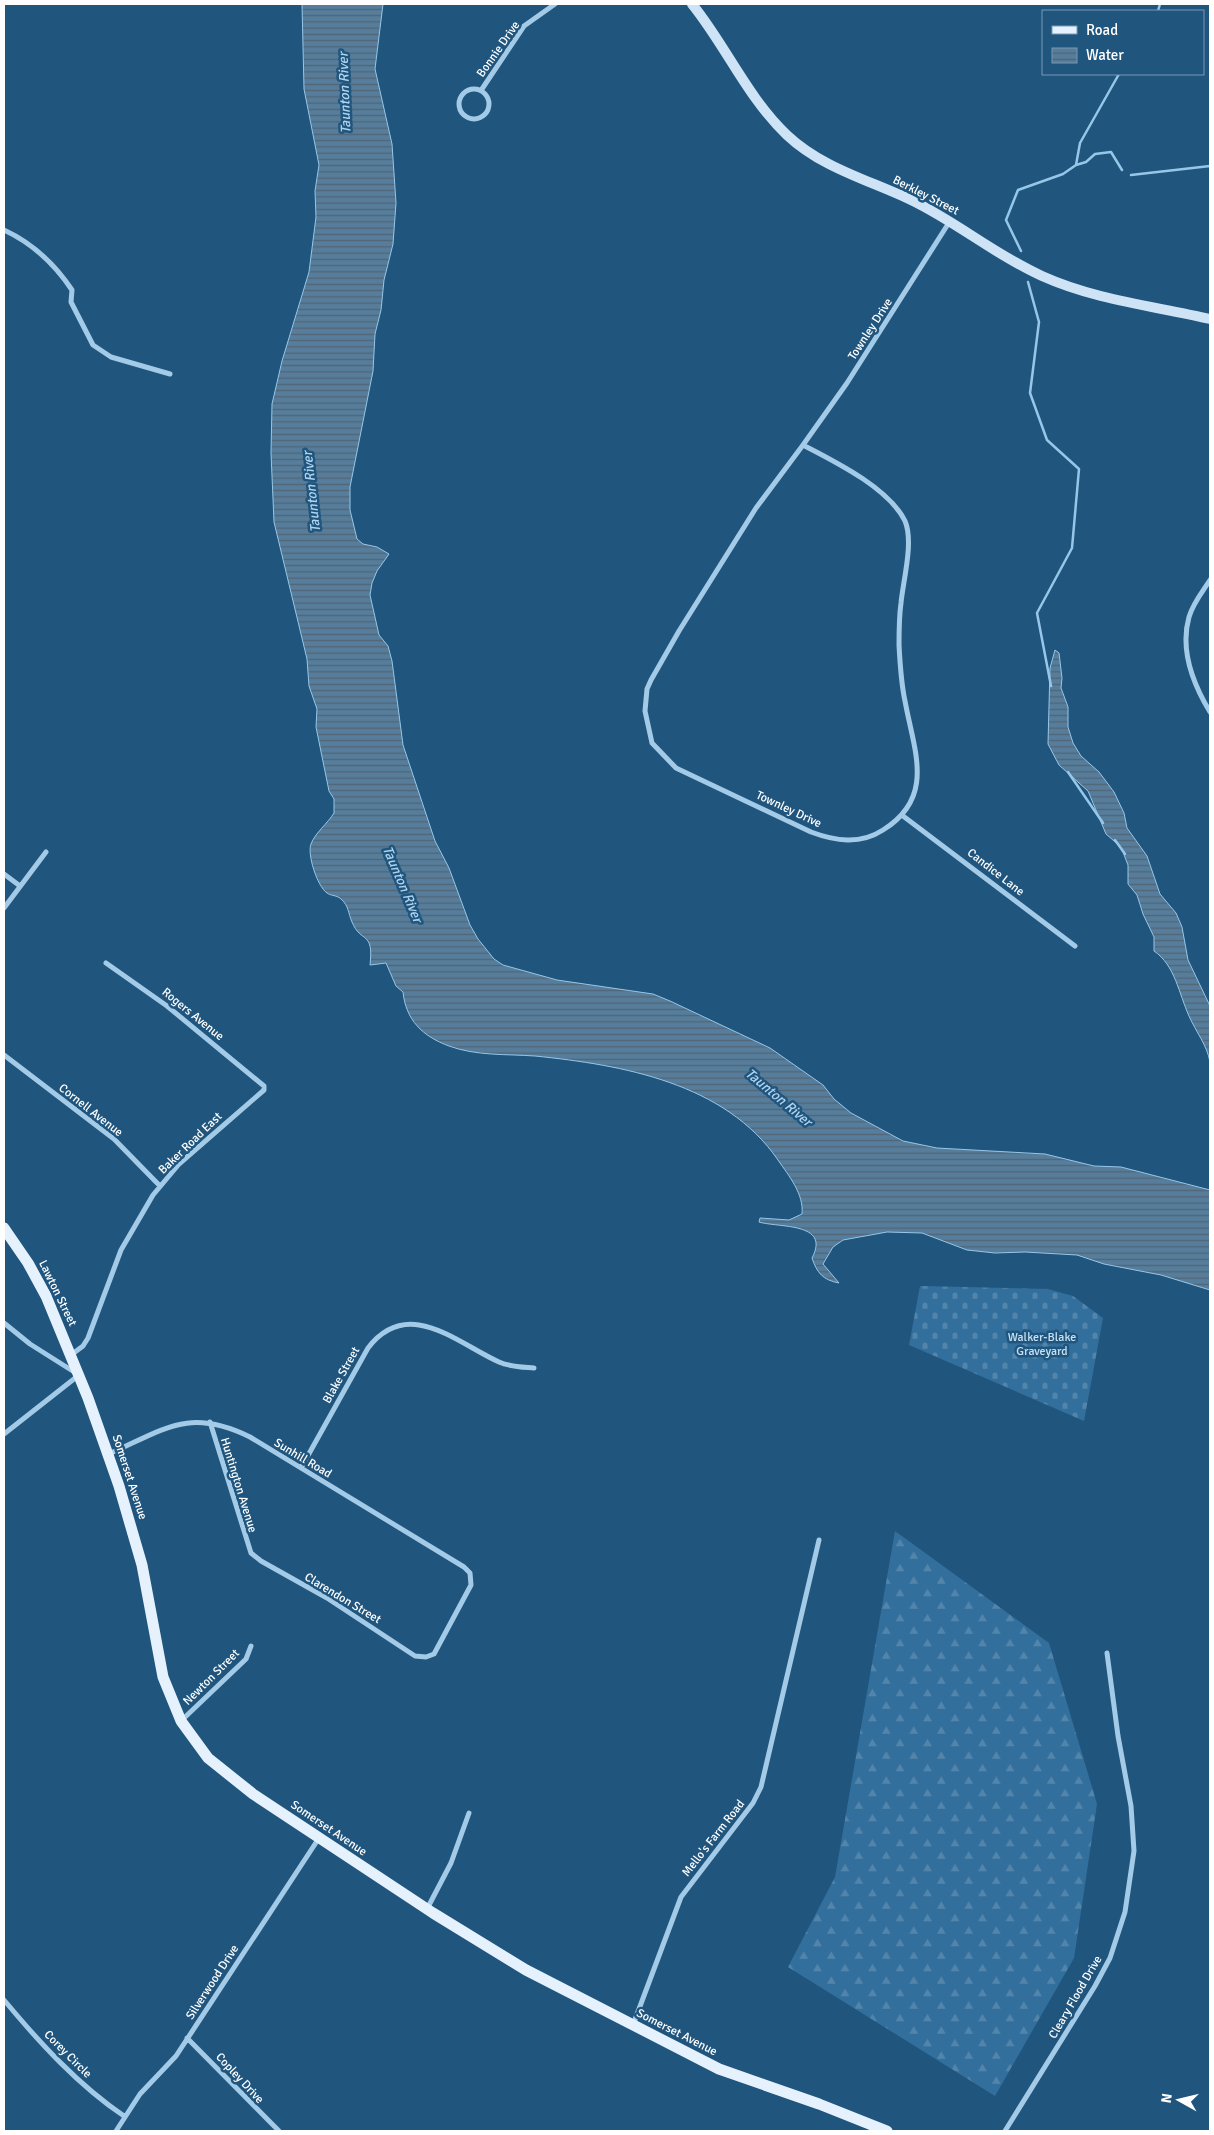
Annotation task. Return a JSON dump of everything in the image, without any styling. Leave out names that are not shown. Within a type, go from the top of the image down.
[{"type":"main road","name":"Berkley Street","points":[[692,4],[710,28],[756,102],[796,143],[828,164],[905,197],[950,221],[1004,257],[1052,280],[1116,299],[1210,319]]},
{"type":"main road","name":"Lawton Street","points":[[4,1228],[28,1262],[46,1296],[79,1375]]},
{"type":"main road","name":"Somerset Avenue","points":[[79,1375],[108,1454],[142,1565],[162,1677],[181,1721],[199,1747],[222,1771],[319,1838],[512,1962],[719,2069],[826,2106],[888,2131]]},
{"type":"street","name":"Bonnie Drive","points":[[482,89],[524,26],[555,4]]},
{"type":"street","name":"Bonnie Drive","points":[[482,89],[490,100],[488,110],[480,117],[467,117],[461,111],[461,97],[467,90],[482,89]]},
{"type":"street","name":"Townley Drive","points":[[803,445],[840,465],[879,492],[893,505],[906,524],[908,535],[900,605],[900,657],[902,683],[918,770],[915,792],[903,816],[878,833],[866,838],[843,840],[823,837],[676,768],[657,750],[647,724],[646,696],[651,680],[751,515],[843,389],[950,221]]},
{"type":"street","points":[[4,230],[39,251],[66,280],[72,290],[71,302],[93,346],[111,357],[170,374]]},
{"type":"street","points":[[1210,580],[1193,608],[1186,636],[1191,670],[1202,700],[1210,712]]},
{"type":"street","name":"Candice Lane","points":[[903,816],[1075,946]]},
{"type":"street","points":[[4,908],[46,852]]},
{"type":"street","points":[[4,874],[20,886]]},
{"type":"street","name":"Rogers Avenue","points":[[106,963],[167,1006],[264,1086]]},
{"type":"street","name":"Cornell Avenue","points":[[4,1055],[114,1139],[160,1186]]},
{"type":"street","name":"Baker Road East","points":[[71,1355],[83,1346],[88,1338],[121,1250],[145,1207],[160,1186],[180,1164],[264,1090],[264,1086]]},
{"type":"street","points":[[4,1323],[30,1344],[79,1375],[4,1434]]},
{"type":"street","name":"Blake Street","points":[[300,1468],[368,1348],[374,1340],[390,1329],[410,1324],[429,1326],[449,1334],[500,1362],[534,1368]]},
{"type":"street","name":"Sunhill Road","points":[[108,1454],[171,1427],[192,1421],[210,1422],[250,1437],[464,1567],[472,1577],[469,1589],[437,1651],[426,1657]]},
{"type":"street","name":"Huntington Avenue","points":[[210,1422],[233,1490],[241,1526],[251,1552]]},
{"type":"street","name":"Mello's Farm Road","points":[[633,2025],[681,1897],[753,1803],[761,1787],[819,1540]]},
{"type":"street","name":"Clarendon Street","points":[[251,1552],[261,1561],[327,1598],[415,1656],[426,1657]]},
{"type":"street","name":"Newton Street","points":[[181,1721],[246,1660],[251,1646]]},
{"type":"street","name":"Cleary Flood Drive","points":[[1005,2131],[1096,1986],[1110,1958],[1124,1918],[1133,1868],[1133,1826],[1107,1653]]},
{"type":"street","points":[[427,1909],[451,1863],[468,1813]]},
{"type":"street","name":"Silverwood Drive","points":[[116,2131],[140,2094],[176,2056],[319,1838]]},
{"type":"street","name":"Corey Circle","points":[[4,2000],[79,2080],[124,2116]]},
{"type":"street","name":"Copley Drive","points":[[187,2038],[279,2131]]},
{"type":"green space","name":"Walker-Blake Graveyard","points":[[920,1286],[1048,1289],[1073,1296],[1103,1318],[1084,1421],[909,1345]]},
{"type":"green space","points":[[895,1531],[1049,1643],[1097,1804],[1074,1958],[995,2096],[788,1967],[835,1877]]},
{"type":"water","name":"Taunton River","points":[[302,4],[383,4],[375,69],[392,144],[396,203],[393,244],[384,280],[381,310],[375,334],[373,371],[350,487],[350,510],[357,539],[363,544],[377,547],[389,554],[377,571],[370,595],[379,635],[388,646],[392,661],[403,745],[435,841],[449,868],[470,925],[478,939],[494,959],[503,965],[557,980],[653,994],[770,1048],[823,1085],[834,1099],[851,1113],[903,1141],[937,1148],[1045,1154],[1094,1166],[1121,1167],[1210,1190],[1210,1290],[1161,1275],[1104,1264],[1077,1255],[1025,1252],[995,1253],[967,1250],[922,1233],[887,1232],[843,1240],[833,1247],[823,1264],[839,1283],[829,1280],[821,1275],[814,1263],[812,1258],[816,1246],[815,1238],[809,1232],[759,1222],[760,1218],[789,1220],[802,1214],[801,1199],[791,1179],[778,1160],[756,1134],[730,1113],[701,1096],[670,1082],[637,1073],[569,1060],[470,1052],[439,1042],[423,1032],[412,1019],[403,992],[396,986],[386,963],[370,965],[371,954],[368,942],[356,929],[344,902],[323,889],[316,877],[310,855],[311,844],[315,836],[334,813],[334,799],[329,791],[316,727],[317,709],[309,686],[307,659],[274,522],[271,453],[272,404],[282,361],[309,272],[316,217],[315,191],[319,165],[304,89]]},
{"type":"water","points":[[1055,650],[1059,653],[1062,678],[1061,688],[1068,707],[1068,727],[1073,743],[1081,756],[1099,772],[1114,792],[1124,813],[1127,828],[1147,856],[1160,894],[1176,913],[1182,927],[1188,960],[1210,1006],[1210,1062],[1172,972],[1154,951],[1154,937],[1143,914],[1137,895],[1128,884],[1128,865],[1121,847],[1106,834],[1088,791],[1059,765],[1048,744],[1050,668]]},
{"type":"waterway","points":[[1158,10],[1160,4]]},
{"type":"waterway","points":[[1021,251],[1006,220],[1018,190],[1063,174],[1076,165],[1080,143],[1118,75]]},
{"type":"waterway","points":[[1076,165],[1086,162],[1095,154],[1111,152],[1122,170]]},
{"type":"waterway","points":[[1131,175],[1210,166]]},
{"type":"waterway","points":[[1028,282],[1039,322],[1030,393],[1047,440],[1079,469],[1072,548],[1037,613],[1051,686]]},
{"type":"waterway","points":[[1068,772],[1103,823]]},
{"type":"waterway","points":[[1115,840],[1125,854]]}]
